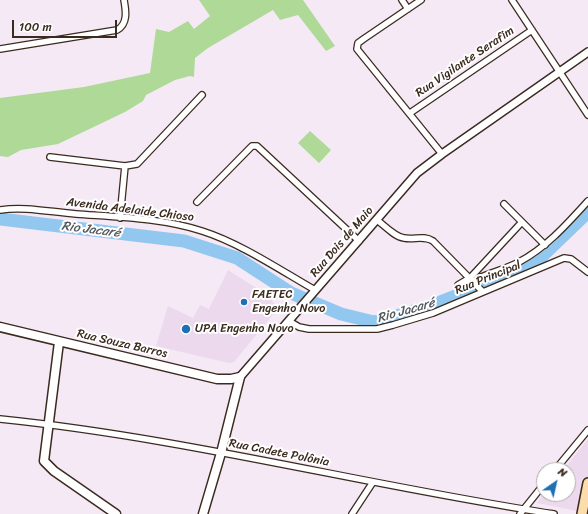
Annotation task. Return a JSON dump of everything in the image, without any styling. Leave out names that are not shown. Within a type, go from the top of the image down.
[{"type":"main road","name":"Rua Souza Barros","points":[[0,327],[217,379],[232,380],[240,377]]},
{"type":"main road","points":[[59,342],[44,457],[46,464],[116,514]]},
{"type":"main road","name":"Rua Dois de Maio","points":[[203,514],[222,453],[240,377]]},
{"type":"main road","points":[[583,514],[588,483]]},
{"type":"main road","points":[[583,514],[588,506]]},
{"type":"street","points":[[0,49],[117,30],[121,28],[125,20],[124,0]]},
{"type":"street","points":[[402,0],[408,9]]},
{"type":"street","points":[[421,0],[358,43],[357,49],[370,67],[410,113],[442,154]]},
{"type":"street","points":[[512,0],[588,115]]},
{"type":"street","name":"Rua Vigilante Serafim","points":[[410,113],[532,30]]},
{"type":"street","name":"Rua Dois de Maio","points":[[240,377],[417,173],[588,52]]},
{"type":"street","points":[[50,157],[125,166],[132,166],[140,163],[202,95]]},
{"type":"street","points":[[196,202],[252,146],[257,146],[359,241]]},
{"type":"street","points":[[120,218],[125,166]]},
{"type":"street","points":[[458,288],[458,285],[519,263],[545,245],[588,201]]},
{"type":"street","points":[[504,204],[521,223],[545,245]]},
{"type":"street","name":"Avenida Adelaide Chioso","points":[[0,210],[25,208],[120,218],[172,224],[204,232],[239,248],[313,293]]},
{"type":"street","points":[[377,220],[399,236],[405,238],[427,238],[481,290]]},
{"type":"street","points":[[472,280],[521,223]]},
{"type":"street","name":"Rua Principal","points":[[289,321],[309,329],[376,329],[433,313],[481,290],[564,258],[571,259],[588,272]]},
{"type":"street","name":"Rua Cadete Polônia","points":[[0,419],[48,424],[222,453],[522,512],[554,514]]},
{"type":"street","points":[[562,462],[587,431],[588,426]]},
{"type":"street","points":[[352,514],[373,482]]},
{"type":"street","points":[[522,512],[536,494]]},
{"type":"shaded area","points":[[228,270],[269,296],[276,307],[275,312],[234,362],[229,363],[156,346],[168,306],[193,318],[200,305],[209,309]]},
{"type":"shaded area","points":[[588,439],[588,513],[537,503],[576,502],[576,462],[569,462]]},
{"type":"green space","points":[[199,0],[303,0],[335,46],[326,51],[298,15],[280,20],[273,10],[208,48],[195,58],[194,77],[190,76],[175,80],[146,95],[143,101],[125,112],[58,144],[21,150],[8,157],[0,156],[0,98],[84,87],[150,73],[156,29],[169,32],[188,21],[194,29],[210,16]]},
{"type":"green space","points":[[310,131],[331,150],[319,163],[298,143]]},
{"type":"waterway","name":"Rio Jacaré","points":[[0,219],[184,241],[237,258],[291,293],[341,314],[374,322],[425,308],[501,278],[538,260],[588,212]]},
{"type":"place","name":"FAETEC Engenho Novo","points":[[244,302]]},
{"type":"place","name":"UPA Engenho Novo","points":[[186,329]]}]
